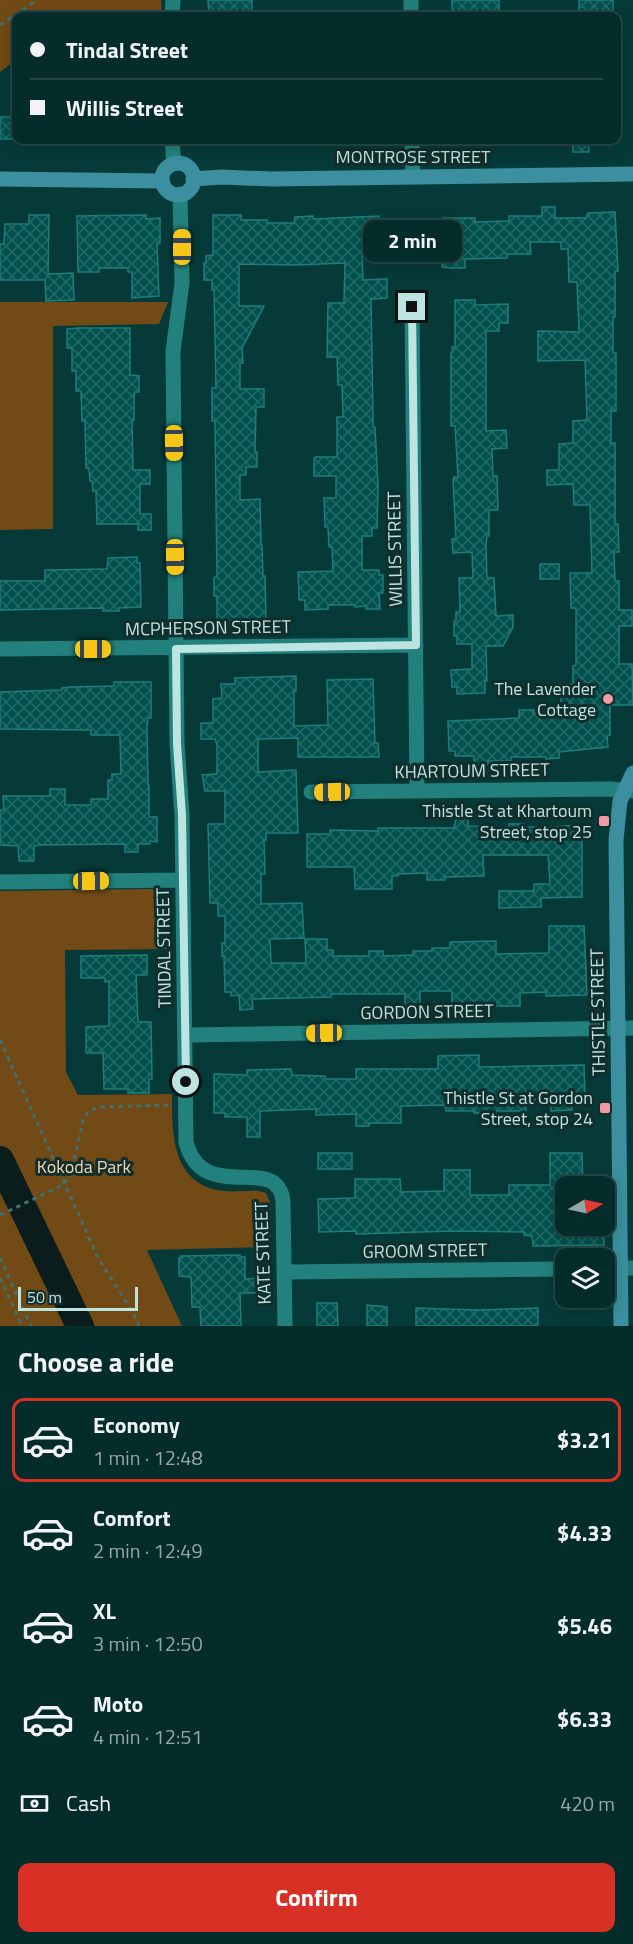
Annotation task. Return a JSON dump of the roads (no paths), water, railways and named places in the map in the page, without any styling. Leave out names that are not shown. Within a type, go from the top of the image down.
[{"type":"street","points":[[172,144],[174,164]]},
{"type":"street","points":[[412,144],[413,176]]},
{"type":"street","points":[[178,163],[187,167],[193,179],[191,187],[180,195],[166,190],[162,181],[166,168],[174,164],[178,163]]},
{"type":"street","name":"MONTROSE STREET","points":[[193,179],[633,174]]},
{"type":"street","points":[[0,179],[162,181]]},
{"type":"street","name":"TINDAL STREET","points":[[180,195],[182,283],[173,351],[177,744],[182,815],[186,1135],[188,1150],[206,1171],[219,1177],[262,1178],[273,1182]]},
{"type":"street","name":"WILLIS STREET","points":[[412,307],[417,791]]},
{"type":"street","name":"MCPHERSON STREET","points":[[0,650],[416,645]]},
{"type":"street","name":"THISTLE STREET","points":[[621,1326],[627,1268],[625,1028],[616,825],[620,801],[629,790],[633,773]]},
{"type":"street","name":"KHARTOUM STREET","points":[[311,792],[629,790]]},
{"type":"street","points":[[0,882],[183,880]]},
{"type":"street","name":"GORDON STREET","points":[[186,1035],[625,1028]]},
{"type":"street","name":"KATE STREET","points":[[273,1182],[282,1194],[285,1326]]},
{"type":"street","name":"GROOM STREET","points":[[284,1272],[555,1269]]},
{"type":"waterway","points":[[0,1160],[80,1326]]},
{"type":"place","name":"The Lavender Cottage","points":[[608,699]]},
{"type":"place","name":"Thistle St at Khartoum Street, stop 25","points":[[604,821]]},
{"type":"place","name":"Thistle St at Gordon Street, stop 24","points":[[605,1108]]},
{"type":"park label","name":"Kokoda Park","points":[[84,1167]]}]
